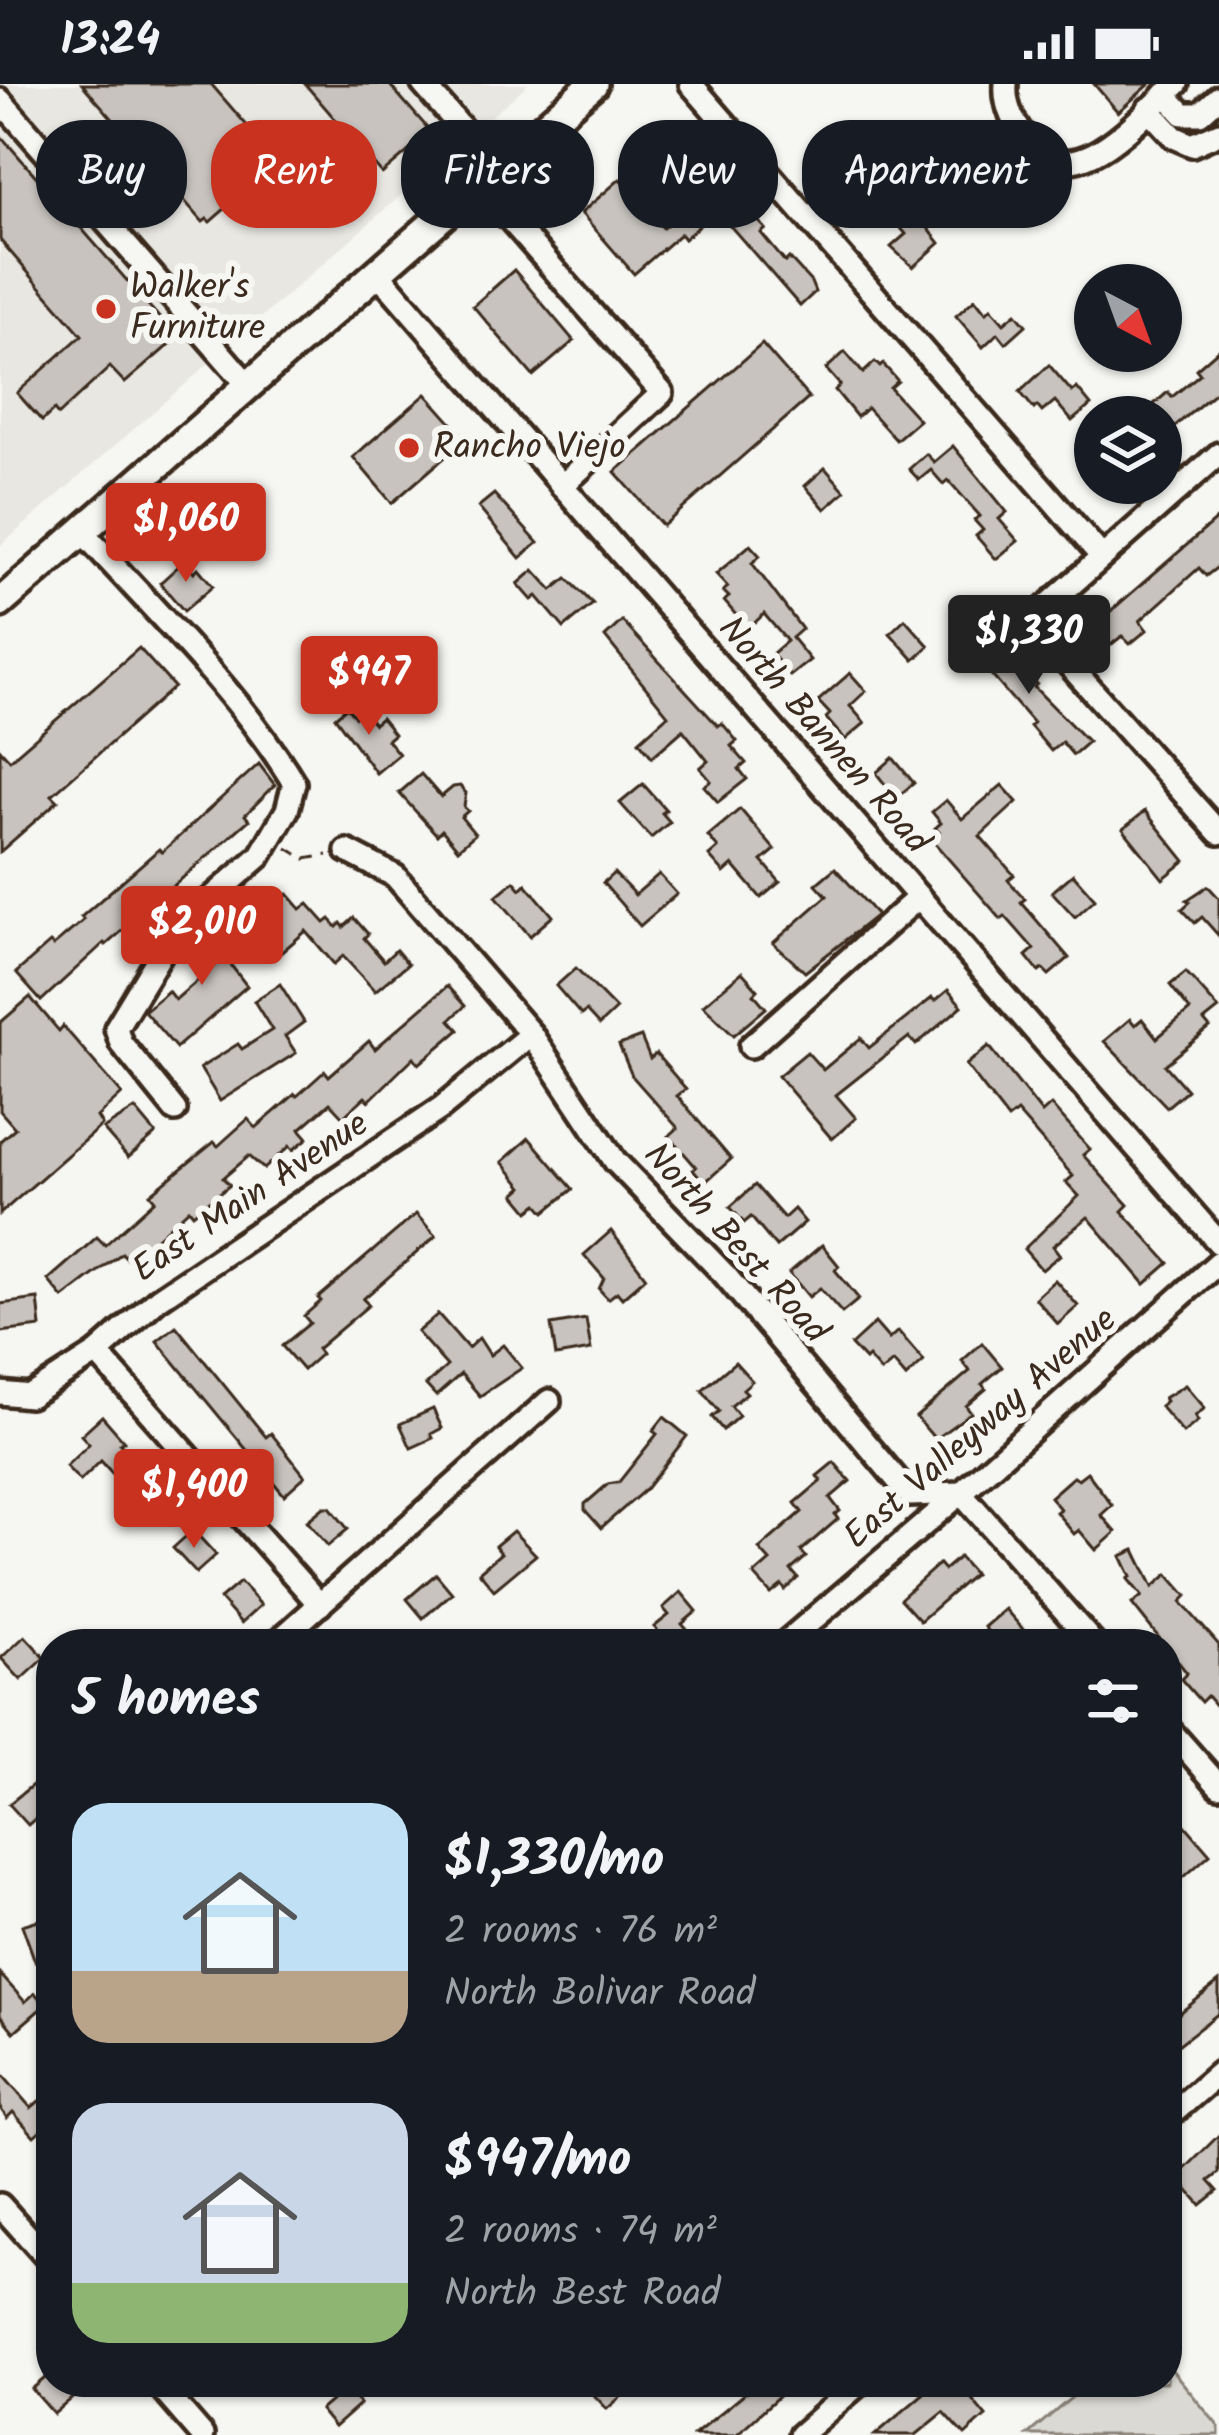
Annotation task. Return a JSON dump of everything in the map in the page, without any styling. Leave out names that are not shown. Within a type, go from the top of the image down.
[{"type":"main road","points":[[552,120],[593,84]]},
{"type":"main road","points":[[0,603],[428,228]]},
{"type":"street","points":[[691,84],[1102,557]]},
{"type":"street","points":[[1006,84],[1014,125],[1040,154],[1066,164],[1089,159],[1164,96]]},
{"type":"street","points":[[433,88],[453,120]]},
{"type":"street","points":[[1164,96],[1183,114],[1200,114],[1219,97]]},
{"type":"street","points":[[1164,96],[1174,137],[1192,145],[1219,133]]},
{"type":"street","points":[[0,100],[248,385]]},
{"type":"street","points":[[529,228],[662,393],[562,486]]},
{"type":"street","name":"North Bannen Road","points":[[377,272],[1219,1243]]},
{"type":"street","points":[[1219,454],[1030,621],[1219,833]]},
{"type":"street","points":[[82,531],[215,679],[294,782],[287,810],[260,856],[176,929],[116,1028],[121,1043],[176,1110]]},
{"type":"street","name":"North Best Road","points":[[347,851],[395,876],[532,1034],[615,1161],[724,1275],[910,1495],[961,1493]]},
{"type":"street","points":[[751,1046],[919,897]]},
{"type":"street","name":"East Main Avenue","points":[[0,1393],[30,1396],[98,1353],[158,1299],[441,1108],[532,1034]]},
{"type":"street","name":"East Valleyway Avenue","points":[[802,1629],[1219,1262]]},
{"type":"street","points":[[98,1353],[320,1605]]},
{"type":"street","points":[[292,1629],[549,1401]]},
{"type":"street","points":[[961,1493],[1081,1629]]},
{"type":"street","points":[[1182,1744],[1219,1786]]},
{"type":"street","points":[[1182,2105],[1219,2073]]},
{"type":"street","points":[[0,2205],[36,2245]]},
{"type":"street","points":[[169,2397],[202,2435]]},
{"type":"street","points":[[800,2435],[844,2397]]},
{"type":"path","points":[[271,838],[304,860],[347,851]]},
{"type":"shaded area","points":[[0,84],[528,84],[487,120],[401,120],[401,195],[377,216],[377,120],[211,120],[211,228],[363,228],[0,546]]},
{"type":"shaded area","points":[[1182,2382],[1219,2427],[1219,2435],[1027,2435],[1072,2397],[1182,2397]]},
{"type":"building","points":[[82,84],[211,84],[242,120],[211,120],[211,221],[203,222],[187,204],[187,120],[114,120]]},
{"type":"building","points":[[305,84],[389,84],[420,120],[401,120],[401,158],[382,174],[377,168],[377,120],[336,120]]},
{"type":"building","points":[[1094,84],[1150,84],[1118,112]]},
{"type":"building","points":[[0,135],[36,176],[36,228],[81,228],[177,338],[125,383],[110,367],[58,415],[54,410],[42,421],[17,393],[82,335],[0,240]]},
{"type":"building","points":[[618,181],[618,228],[696,228],[684,239],[680,234],[634,274],[594,228],[594,202]]},
{"type":"building","points":[[732,228],[766,229],[761,233],[785,262],[789,258],[811,282],[815,292],[800,306]]},
{"type":"building","points":[[901,228],[928,228],[940,243],[913,267],[891,247],[906,234]]},
{"type":"building","points":[[514,270],[574,341],[533,376],[473,306]]},
{"type":"building","points":[[975,299],[986,313],[991,308],[1004,323],[1016,313],[1026,325],[1006,343],[998,333],[983,347],[956,316]]},
{"type":"building","points":[[762,344],[809,398],[663,526],[615,472]]},
{"type":"building","points":[[1219,349],[1219,389],[1182,420],[1182,396],[1173,396],[1200,374],[1196,369]]},
{"type":"building","points":[[845,352],[863,373],[875,362],[898,381],[890,388],[919,420],[896,440],[867,408],[857,417],[835,390],[840,385],[826,369]]},
{"type":"building","points":[[1049,365],[1072,392],[1077,388],[1084,396],[1074,396],[1072,421],[1055,401],[1042,412],[1020,392]]},
{"type":"building","name":"Rancho Viejo","points":[[426,394],[466,439],[392,503],[353,457]]},
{"type":"building","points":[[953,446],[1007,512],[999,519],[1018,541],[996,559],[976,536],[983,530],[974,520],[980,516],[948,480],[943,484],[931,470],[919,480],[909,469],[926,454],[934,462]]},
{"type":"building","points":[[825,468],[845,491],[825,509],[805,486]]},
{"type":"building","points":[[494,494],[538,543],[520,558],[478,507]]},
{"type":"building","points":[[1219,517],[1219,566],[1206,576],[1199,568],[1140,621],[1147,630],[1130,644],[1122,636],[1107,648],[1090,629]]},
{"type":"building","points":[[750,545],[760,556],[752,563],[802,629],[792,638],[810,660],[790,676],[772,654],[787,641],[764,614],[748,629],[724,601],[729,597],[723,591],[728,587],[716,574]]},
{"type":"building","points":[[184,561],[194,572],[198,568],[213,586],[184,611],[160,583]]},
{"type":"building","points":[[534,570],[552,590],[567,578],[593,604],[564,628],[537,596],[532,600],[518,584]]},
{"type":"building","points":[[905,619],[929,646],[914,660],[890,633]]},
{"type":"building","points":[[622,621],[737,741],[731,746],[746,763],[739,769],[747,779],[718,802],[704,786],[711,781],[700,768],[708,761],[683,730],[652,757],[639,741],[668,715],[605,637]]},
{"type":"building","points":[[994,635],[1037,684],[1034,687],[1088,742],[1073,755],[1062,742],[1051,751],[973,654]]},
{"type":"building","points":[[139,648],[174,687],[52,795],[58,801],[0,852],[0,749],[10,760]]},
{"type":"building","points":[[850,673],[866,691],[850,706],[865,723],[845,740],[818,701]]},
{"type":"building","points":[[347,707],[355,717],[363,711],[374,724],[381,718],[394,734],[387,740],[399,754],[376,773],[335,717]]},
{"type":"building","points":[[893,758],[914,783],[896,798],[876,773]]},
{"type":"building","points":[[259,764],[275,785],[245,815],[249,820],[41,1001],[16,973],[84,920],[81,917]]},
{"type":"building","points":[[421,774],[441,797],[453,787],[460,786],[466,793],[468,811],[461,817],[475,834],[458,849],[442,830],[437,835],[399,793]]},
{"type":"building","points":[[643,784],[666,810],[662,813],[670,822],[651,838],[620,803]]},
{"type":"building","points":[[1002,785],[1017,802],[980,836],[1014,875],[1008,880],[1025,899],[1021,902],[1069,958],[1049,975],[1043,969],[1039,972],[1026,956],[1034,949],[931,839],[941,823],[932,812],[946,800],[962,819]]},
{"type":"building","points":[[740,809],[775,850],[762,861],[780,882],[761,898],[733,865],[724,873],[709,856],[718,848],[708,836]]},
{"type":"building","points":[[1145,811],[1185,861],[1163,879],[1123,829]]},
{"type":"building","points":[[835,868],[877,915],[805,972],[773,943],[827,896],[816,884]]},
{"type":"building","points":[[614,873],[635,895],[659,874],[677,894],[640,926],[603,883]]},
{"type":"building","points":[[1073,874],[1095,899],[1075,917],[1052,892]]},
{"type":"building","points":[[514,881],[521,889],[526,884],[553,916],[530,936],[496,896]]},
{"type":"building","points":[[1208,886],[1219,898],[1219,936],[1202,917],[1195,923],[1182,909]]},
{"type":"building","points":[[288,894],[301,909],[308,904],[325,923],[330,919],[344,927],[354,918],[384,961],[396,950],[408,964],[375,991],[343,956],[334,964],[306,931],[276,957],[265,945],[278,934],[262,916]]},
{"type":"building","points":[[218,914],[248,949],[230,964],[247,986],[176,1048],[144,1011],[168,991],[175,1000],[219,962],[198,933]]},
{"type":"building","points":[[576,968],[616,1009],[599,1025],[586,1011],[581,1015],[556,986]]},
{"type":"building","points":[[742,972],[766,1008],[734,1035],[703,1005]]},
{"type":"building","points":[[1186,972],[1219,1009],[1204,1021],[1210,1028],[1165,1065],[1187,1090],[1167,1107],[1104,1041],[1130,1019],[1135,1025],[1142,1019],[1157,1038],[1190,1010],[1170,985]]},
{"type":"building","points":[[280,984],[304,1022],[285,1036],[296,1053],[220,1101],[200,1068],[272,1030],[254,1001]]},
{"type":"building","points":[[447,986],[465,1006],[450,1020],[459,1030],[419,1064],[414,1057],[369,1101],[365,1097],[343,1117],[330,1103],[300,1129],[308,1138],[293,1150],[290,1146],[264,1169],[249,1156],[223,1178],[230,1185],[193,1214],[189,1209],[130,1262],[122,1253],[63,1298],[48,1280],[97,1237],[105,1245],[155,1200],[150,1194],[214,1142],[218,1146],[248,1119],[256,1128],[369,1041],[375,1049]]},
{"type":"building","points":[[948,990],[962,1006],[916,1045],[909,1037],[836,1095],[856,1118],[832,1139],[778,1076],[807,1052],[823,1070],[861,1038],[869,1048]]},
{"type":"building","points":[[30,997],[59,1031],[63,1026],[122,1094],[97,1117],[102,1125],[0,1214],[0,1141],[15,1128],[0,1111],[0,1023]]},
{"type":"building","points":[[641,1037],[650,1059],[656,1054],[686,1089],[677,1096],[731,1159],[704,1183],[669,1136],[678,1128],[632,1076],[619,1045]]},
{"type":"building","points":[[989,1046],[1042,1113],[1051,1105],[1090,1149],[1083,1155],[1128,1205],[1122,1211],[1169,1263],[1145,1284],[1088,1217],[1053,1246],[1060,1255],[1042,1270],[1024,1249],[1079,1196],[1066,1182],[1073,1176],[1017,1112],[1008,1119],[966,1065]]},
{"type":"building","points":[[135,1109],[156,1134],[128,1158],[103,1129]]},
{"type":"building","points":[[529,1138],[573,1189],[545,1212],[538,1204],[529,1211],[515,1194],[523,1187],[502,1162]]},
{"type":"building","points":[[755,1185],[784,1218],[794,1209],[805,1222],[776,1247],[751,1217],[744,1223],[730,1207]]},
{"type":"building","points":[[416,1214],[436,1236],[363,1299],[369,1305],[317,1349],[321,1354],[303,1370],[282,1346],[310,1323],[304,1316],[321,1301],[318,1298]]},
{"type":"building","points":[[611,1231],[646,1277],[622,1298],[617,1292],[608,1299],[599,1289],[604,1278],[584,1255]]},
{"type":"building","points":[[822,1245],[859,1299],[842,1313],[820,1288],[809,1297],[789,1273]]},
{"type":"building","points":[[1055,1280],[1078,1306],[1058,1324],[1035,1298]]},
{"type":"building","points":[[38,1299],[41,1327],[0,1332],[0,1304]]},
{"type":"building","points":[[438,1314],[468,1348],[479,1338],[490,1355],[503,1345],[522,1368],[480,1396],[461,1374],[436,1396],[426,1385],[447,1366],[417,1332]]},
{"type":"building","points":[[586,1319],[591,1350],[556,1356],[551,1325]]},
{"type":"building","points":[[875,1323],[889,1339],[898,1331],[924,1361],[906,1377],[893,1362],[881,1372],[851,1345]]},
{"type":"building","points":[[176,1326],[266,1437],[271,1433],[305,1476],[284,1495],[157,1341]]},
{"type":"building","points":[[982,1343],[1002,1367],[966,1406],[971,1413],[935,1439],[916,1417],[970,1371],[962,1361]]},
{"type":"building","points":[[735,1362],[752,1381],[743,1389],[747,1393],[731,1406],[739,1416],[723,1430],[712,1417],[719,1411],[702,1390]]},
{"type":"building","points":[[1185,1385],[1205,1408],[1183,1433],[1160,1406]]},
{"type":"building","points":[[433,1409],[442,1428],[411,1448],[400,1424]]},
{"type":"building","points":[[102,1416],[124,1441],[120,1444],[162,1490],[143,1507],[101,1461],[80,1481],[66,1466],[89,1444],[81,1435]]},
{"type":"building","points":[[664,1417],[687,1436],[646,1489],[601,1528],[585,1504],[608,1484],[619,1482],[657,1434],[653,1431]]},
{"type":"building","points":[[834,1462],[850,1481],[830,1498],[840,1511],[835,1515],[838,1519],[801,1551],[806,1557],[791,1570],[798,1578],[785,1590],[782,1585],[771,1594],[754,1575],[770,1561],[759,1549],[802,1512],[795,1503],[821,1481],[817,1476]]},
{"type":"building","points":[[1087,1472],[1112,1505],[1101,1515],[1116,1532],[1096,1550],[1079,1530],[1074,1534],[1050,1497],[1074,1476],[1078,1479]]},
{"type":"building","points":[[330,1507],[348,1529],[328,1546],[307,1521]]},
{"type":"building","points":[[193,1530],[216,1555],[196,1573],[173,1548]]},
{"type":"building","points":[[513,1531],[536,1555],[494,1590],[479,1572],[501,1553],[495,1546]]},
{"type":"building","points":[[1135,1550],[1153,1587],[1168,1574],[1187,1596],[1181,1602],[1219,1645],[1219,1710],[1207,1696],[1201,1702],[1182,1680],[1187,1673],[1182,1667],[1182,1629],[1152,1629],[1132,1604],[1142,1596],[1128,1579],[1121,1556]]},
{"type":"building","points":[[959,1557],[974,1574],[920,1621],[900,1599],[939,1564],[944,1570]]},
{"type":"building","points":[[436,1574],[452,1593],[423,1618],[407,1599]]},
{"type":"building","points":[[240,1582],[261,1605],[241,1623],[220,1599]]},
{"type":"building","points":[[681,1592],[697,1611],[682,1624],[686,1629],[656,1629],[669,1615],[663,1608]]},
{"type":"building","points":[[1005,1609],[1023,1629],[986,1629]]},
{"type":"building","points":[[25,1636],[36,1648],[36,1666],[21,1680],[1,1658]]},
{"type":"building","points":[[36,1782],[36,1818],[28,1825],[9,1804]]},
{"type":"building","points":[[1182,1821],[1210,1854],[1182,1879]]},
{"type":"building","points":[[36,1921],[36,1961],[35,1961],[22,1925]]},
{"type":"building","points":[[0,1974],[25,2002],[36,1994],[36,2013],[14,2032],[0,2015]]},
{"type":"building","points":[[1219,1982],[1219,2013],[1182,2042],[1182,2011]]},
{"type":"building","points":[[0,2072],[31,2108],[36,2104],[36,2134],[13,2112],[7,2118],[0,2108]]},
{"type":"building","points":[[1219,2135],[1219,2173],[1209,2181],[1218,2191],[1201,2205],[1182,2183],[1182,2172]]},
{"type":"building","points":[[39,2397],[74,2397],[54,2414]]},
{"type":"building","points":[[335,2397],[354,2397],[360,2404],[334,2427],[320,2410]]},
{"type":"building","points":[[596,2397],[621,2397],[607,2409]]},
{"type":"building","points":[[740,2397],[778,2397],[736,2435],[694,2435]]},
{"type":"building","points":[[919,2397],[970,2397],[986,2416],[965,2435],[944,2412],[916,2435],[875,2435]]},
{"type":"place","name":"Walker's Furniture","points":[[106,309]]},
{"type":"place","name":"Rancho Viejo","points":[[409,448]]}]
